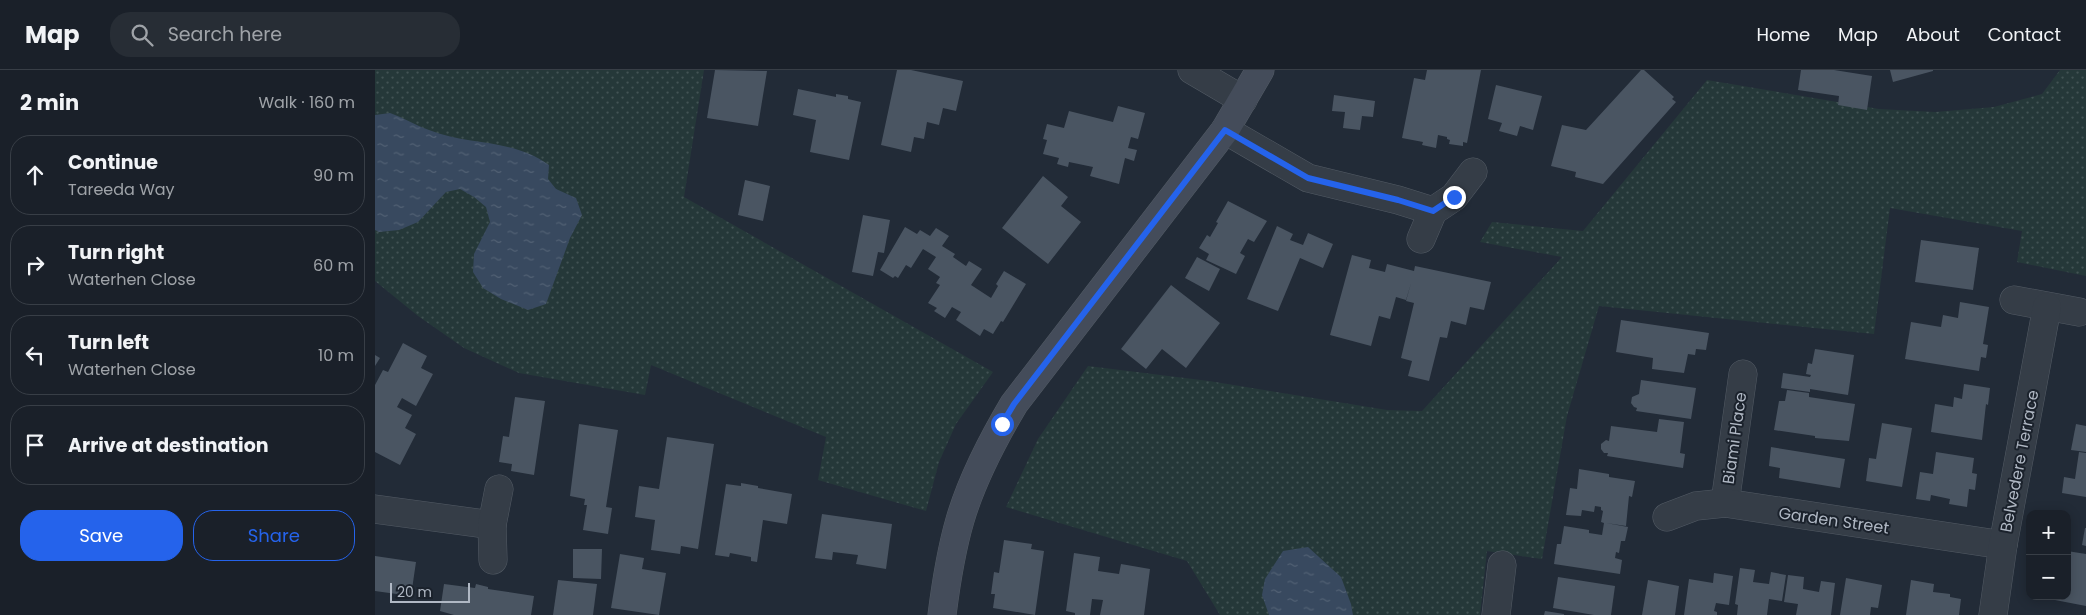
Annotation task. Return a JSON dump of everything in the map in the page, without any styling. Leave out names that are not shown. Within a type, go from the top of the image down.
[{"type":"street","points":[[1192,70],[1243,100]]},
{"type":"street","points":[[942,615],[950,560],[960,518],[990,444],[1014,404],[1225,130],[1260,70]]},
{"type":"street","points":[[1225,130],[1308,178],[1398,200],[1433,211]]},
{"type":"street","points":[[1421,239],[1433,211],[1454,197],[1473,172]]},
{"type":"street","points":[[2015,300],[2079,312]]},
{"type":"street","name":"Belvedere Terrace","points":[[1993,615],[2003,545],[2047,306]]},
{"type":"street","name":"Biami Place","points":[[1725,503],[1743,374]]},
{"type":"street","points":[[493,560],[492,525],[499,489]]},
{"type":"street","name":"Garden Street","points":[[1667,517],[1696,506],[1725,503],[2003,545]]},
{"type":"street","points":[[375,509],[492,525]]},
{"type":"street","points":[[1496,615],[1502,565]]},
{"type":"shaded area","points":[[375,70],[704,70],[684,197],[993,372],[956,424],[939,462],[926,511],[818,480],[826,437],[651,365],[645,395],[519,373],[464,348],[418,316],[375,281]]},
{"type":"shaded area","points":[[2060,70],[2086,70],[2086,276],[2017,262],[2022,231],[1890,208],[1874,334],[1599,306],[1567,416],[1542,559],[1487,551],[1480,615],[1220,615],[1187,561],[1006,507],[1038,439],[1088,366],[1209,381],[1387,410],[1422,411],[1562,257],[1480,242],[1492,222],[1583,231],[1707,80],[1879,109],[1935,112],[1994,107],[2042,94]]},
{"type":"water","points":[[390,113],[444,135],[505,146],[535,156],[549,165],[548,179],[556,189],[576,198],[582,215],[570,238],[546,304],[528,310],[501,299],[483,288],[473,272],[474,254],[490,222],[486,207],[460,189],[446,192],[418,222],[399,230],[379,232],[375,230],[375,115]]},
{"type":"water","points":[[1308,547],[1341,577],[1353,615],[1269,615],[1262,595],[1265,579],[1283,551]]},
{"type":"building","points":[[715,70],[767,71],[758,126],[707,118]]},
{"type":"building","points":[[897,70],[911,70],[963,81],[956,111],[943,108],[939,125],[927,122],[924,139],[914,137],[911,152],[881,145]]},
{"type":"building","points":[[1427,70],[1481,70],[1467,143],[1463,142],[1463,146],[1449,144],[1450,140],[1447,137],[1438,135],[1436,148],[1422,145],[1423,142],[1402,138],[1414,78],[1425,80]]},
{"type":"building","points":[[1641,70],[1644,70],[1674,97],[1672,99],[1676,102],[1603,184],[1575,177],[1576,172],[1551,166],[1562,125],[1586,130]]},
{"type":"building","points":[[1801,70],[1834,70],[1872,76],[1867,110],[1838,105],[1839,96],[1798,90]]},
{"type":"building","points":[[1890,70],[1933,70],[1933,71],[1893,82]]},
{"type":"building","points":[[1496,85],[1542,96],[1533,130],[1520,126],[1517,136],[1499,131],[1502,123],[1488,119]]},
{"type":"building","points":[[798,89],[836,97],[836,94],[848,96],[848,99],[861,102],[849,160],[810,152],[816,120],[793,115]]},
{"type":"building","points":[[1334,95],[1375,101],[1373,117],[1362,116],[1360,130],[1343,128],[1345,112],[1332,111]]},
{"type":"building","points":[[1118,106],[1145,113],[1138,139],[1131,137],[1128,148],[1137,150],[1134,161],[1125,158],[1119,184],[1090,176],[1093,167],[1069,162],[1068,167],[1057,164],[1059,158],[1043,154],[1047,140],[1043,139],[1047,124],[1064,128],[1069,111],[1113,122]]},
{"type":"building","points":[[1043,176],[1068,197],[1061,206],[1081,222],[1048,264],[1002,228]]},
{"type":"building","points":[[745,180],[770,186],[763,221],[738,215]]},
{"type":"building","points":[[1228,201],[1267,221],[1254,242],[1248,239],[1240,253],[1245,256],[1236,274],[1206,260],[1209,254],[1199,248],[1207,235],[1210,237]]},
{"type":"building","points":[[863,215],[890,220],[884,253],[878,252],[873,276],[852,272]]},
{"type":"building","points":[[1277,226],[1293,234],[1290,240],[1303,245],[1308,233],[1333,244],[1323,268],[1300,258],[1278,311],[1247,299]]},
{"type":"building","points":[[905,227],[917,234],[920,230],[930,236],[936,228],[949,236],[942,246],[955,254],[953,257],[966,266],[969,261],[982,269],[971,285],[991,298],[998,286],[996,284],[1004,271],[1026,284],[1003,322],[1001,321],[993,334],[984,329],[980,336],[956,320],[961,312],[952,307],[945,318],[934,311],[937,308],[928,303],[940,285],[936,283],[940,277],[928,269],[936,257],[923,249],[911,268],[906,265],[898,278],[895,276],[893,278],[880,270]]},
{"type":"building","points":[[1921,240],[1979,248],[1973,290],[1915,282]]},
{"type":"building","points":[[1352,255],[1371,260],[1369,268],[1385,272],[1387,264],[1414,271],[1415,266],[1491,282],[1484,310],[1470,307],[1466,325],[1451,321],[1447,338],[1440,337],[1429,381],[1408,376],[1412,361],[1401,358],[1414,303],[1406,301],[1411,283],[1406,300],[1396,297],[1390,319],[1379,316],[1371,346],[1330,335]]},
{"type":"building","points":[[1197,257],[1220,269],[1209,291],[1185,278]]},
{"type":"building","points":[[1171,285],[1220,323],[1186,368],[1162,349],[1146,369],[1121,349]]},
{"type":"building","points":[[1960,302],[1989,307],[1983,344],[1988,345],[1986,358],[1981,357],[1979,371],[1905,359],[1911,322],[1941,327],[1943,315],[1958,318]]},
{"type":"building","points":[[1621,320],[1709,333],[1706,350],[1696,349],[1695,355],[1688,354],[1684,373],[1652,369],[1653,358],[1616,352]]},
{"type":"building","points":[[403,343],[427,356],[421,368],[433,374],[416,406],[402,398],[397,407],[412,415],[405,428],[416,434],[400,465],[375,452],[375,385],[383,370],[388,372]]},
{"type":"building","points":[[1815,349],[1854,355],[1848,395],[1810,389],[1810,392],[1781,388],[1783,373],[1810,377],[1811,375],[1806,374],[1808,363],[1812,364]]},
{"type":"building","points":[[375,355],[380,358],[375,366]]},
{"type":"building","points":[[1641,380],[1696,388],[1691,419],[1636,411],[1637,408],[1631,403],[1632,397],[1639,394]]},
{"type":"building","points":[[1964,384],[1990,388],[1988,405],[1986,404],[1982,440],[1931,432],[1935,404],[1953,407],[1954,397],[1962,399]]},
{"type":"building","points":[[1787,390],[1809,393],[1809,397],[1855,404],[1849,441],[1815,438],[1815,436],[1774,430],[1779,401],[1785,401]]},
{"type":"building","points":[[515,397],[545,401],[534,475],[511,471],[512,464],[499,462],[503,436],[509,437]]},
{"type":"building","points":[[1659,419],[1684,422],[1680,453],[1685,454],[1683,468],[1607,456],[1608,453],[1604,453],[1601,449],[1601,444],[1606,440],[1609,441],[1611,426],[1657,432]]},
{"type":"building","points":[[1882,423],[1912,428],[1902,487],[1866,481],[1869,458],[1876,459]]},
{"type":"building","points":[[579,424],[618,430],[606,507],[612,508],[608,534],[583,530],[587,505],[584,505],[585,499],[570,496]]},
{"type":"building","points":[[2076,424],[2086,426],[2086,452],[2071,450]]},
{"type":"building","points":[[667,437],[714,444],[698,549],[681,546],[680,554],[651,550],[655,520],[635,517],[639,486],[659,489]]},
{"type":"building","points":[[1771,447],[1845,459],[1840,488],[1779,478],[1780,468],[1769,466]]},
{"type":"building","points":[[1936,452],[1974,458],[1972,473],[1977,474],[1975,490],[1969,489],[1967,507],[1949,504],[1950,499],[1931,495],[1930,501],[1916,499],[1920,472],[1933,474]]},
{"type":"building","points":[[2079,452],[2086,453],[2086,497],[2062,493],[2064,477],[2075,479]]},
{"type":"building","points":[[1579,469],[1609,474],[1609,477],[1635,481],[1632,497],[1629,496],[1626,526],[1606,523],[1628,527],[1625,541],[1621,541],[1619,553],[1616,552],[1615,558],[1622,560],[1620,574],[1554,564],[1557,544],[1561,544],[1564,526],[1589,530],[1589,533],[1602,535],[1604,523],[1601,522],[1603,511],[1601,507],[1595,506],[1594,512],[1582,510],[1581,516],[1566,515],[1570,488],[1577,489]]},
{"type":"building","points":[[741,483],[792,494],[787,524],[763,520],[757,562],[751,561],[751,557],[730,553],[729,557],[715,555],[726,484],[741,486]]},
{"type":"building","points":[[822,514],[892,524],[886,569],[856,564],[858,555],[833,552],[832,560],[815,558]]},
{"type":"building","points":[[2086,528],[2086,546],[2082,545]]},
{"type":"building","points":[[1004,540],[1032,544],[1031,549],[1044,551],[1035,615],[993,608],[995,594],[991,594],[994,572],[999,573]]},
{"type":"building","points":[[573,549],[602,549],[601,579],[573,578]]},
{"type":"building","points":[[2071,552],[2086,554],[2086,606],[2055,600],[2071,600]]},
{"type":"building","points":[[1074,553],[1100,557],[1098,571],[1119,574],[1121,564],[1150,569],[1144,615],[1100,615],[1103,600],[1092,599],[1090,615],[1075,615],[1075,613],[1066,611]]},
{"type":"building","points":[[620,554],[644,558],[642,569],[666,573],[659,615],[611,608]]},
{"type":"building","points":[[375,556],[416,562],[411,596],[375,591]]},
{"type":"building","points":[[1740,568],[1755,570],[1753,582],[1769,584],[1771,572],[1786,575],[1782,601],[1769,599],[1767,615],[1737,615],[1738,605],[1735,604]]},
{"type":"building","points":[[1714,573],[1733,576],[1729,605],[1716,603],[1714,611],[1717,612],[1717,615],[1684,615],[1689,579],[1713,583]]},
{"type":"building","points":[[1788,575],[1804,577],[1803,589],[1819,592],[1821,581],[1835,583],[1831,615],[1796,615],[1798,604],[1784,602]]},
{"type":"building","points":[[1558,577],[1615,586],[1611,615],[1594,615],[1553,608]]},
{"type":"building","points":[[1846,578],[1882,585],[1878,608],[1871,607],[1870,615],[1840,615]]},
{"type":"building","points":[[558,580],[597,584],[593,615],[553,615]]},
{"type":"building","points":[[1648,580],[1679,586],[1675,615],[1642,615]]},
{"type":"building","points":[[1911,580],[1934,584],[1933,592],[1950,594],[1950,597],[1961,599],[1959,615],[1906,615]]},
{"type":"building","points":[[444,584],[475,588],[476,584],[488,587],[488,589],[534,596],[531,615],[454,615],[440,611]]},
{"type":"building","points":[[1545,611],[1564,614],[1564,615],[1544,615]]},
{"type":"route","points":[[1002,424],[1014,404],[1225,130],[1308,178],[1398,200],[1433,211],[1454,197]]}]
